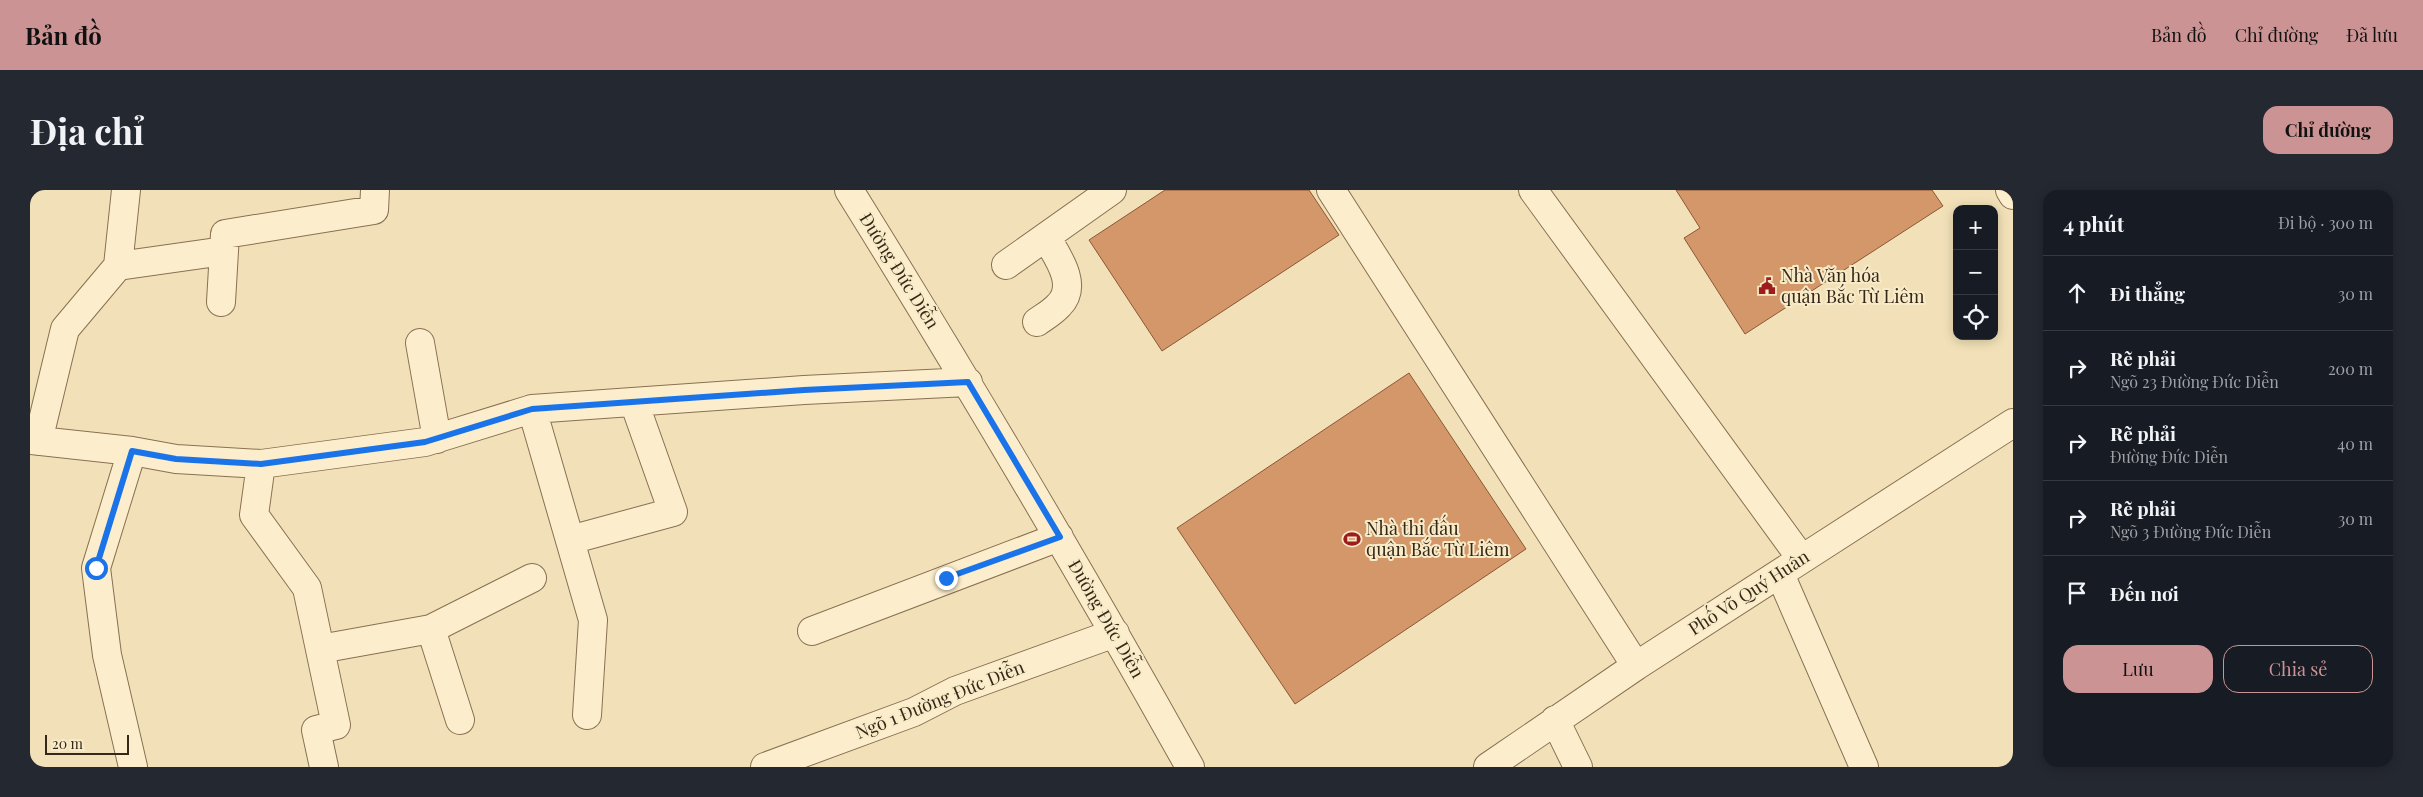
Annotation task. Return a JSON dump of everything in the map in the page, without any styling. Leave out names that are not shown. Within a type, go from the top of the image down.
[{"type":"street","points":[[126,190],[118,266],[65,329],[34,440],[132,451],[176,459],[261,464],[425,442],[532,409],[804,390],[968,382]]},
{"type":"street","points":[[221,302],[225,234],[374,210],[375,190]]},
{"type":"street","name":"Đường Đức Diễn","points":[[849,190],[968,382],[1060,537],[1190,767]]},
{"type":"street","points":[[1006,265],[1112,190]]},
{"type":"street","points":[[1331,190],[1636,666]]},
{"type":"street","points":[[1533,190],[1791,566],[1864,767]]},
{"type":"street","points":[[2010,190],[2013,195]]},
{"type":"street","points":[[1037,322],[1060,305],[1067,292],[1066,276],[1046,237]]},
{"type":"street","points":[[118,266],[224,251]]},
{"type":"street","points":[[420,344],[437,439]]},
{"type":"street","points":[[570,540],[673,512],[634,402]]},
{"type":"street","points":[[532,409],[593,620],[587,716]]},
{"type":"street","name":"Phố Võ Quý Huân","points":[[1488,767],[1636,666],[1791,566],[2011,431]]},
{"type":"street","points":[[132,451],[96,568],[107,655],[133,767]]},
{"type":"street","points":[[261,464],[254,515],[307,588],[336,725],[316,730],[324,767]]},
{"type":"street","points":[[812,631],[1060,537]]},
{"type":"street","points":[[320,649],[431,629],[532,578]]},
{"type":"street","points":[[431,629],[460,720]]},
{"type":"street","name":"Ngõ 1 Đường Đức Diễn","points":[[765,767],[905,715],[955,691],[1115,632]]},
{"type":"street","points":[[1555,720],[1578,767]]},
{"type":"building","points":[[1165,190],[1309,190],[1339,235],[1162,351],[1089,240]]},
{"type":"building","name":"Nhà Văn hóa quận Bắc Từ Liêm","points":[[1676,190],[1932,190],[1943,206],[1745,334],[1684,238],[1700,228]]},
{"type":"building","name":"Nhà thi đấu quận Bắc Từ Liêm","points":[[1409,373],[1526,549],[1295,704],[1177,528]]},
{"type":"place","name":"Nhà Văn hóa quận Bắc Từ Liêm","points":[[1767,286]]},
{"type":"place","name":"Nhà thi đấu quận Bắc Từ Liêm","points":[[1352,539]]},
{"type":"route","points":[[96,568],[132,451],[176,459],[261,464],[425,442],[532,409],[804,390],[968,382],[1060,537],[946,578]]}]
